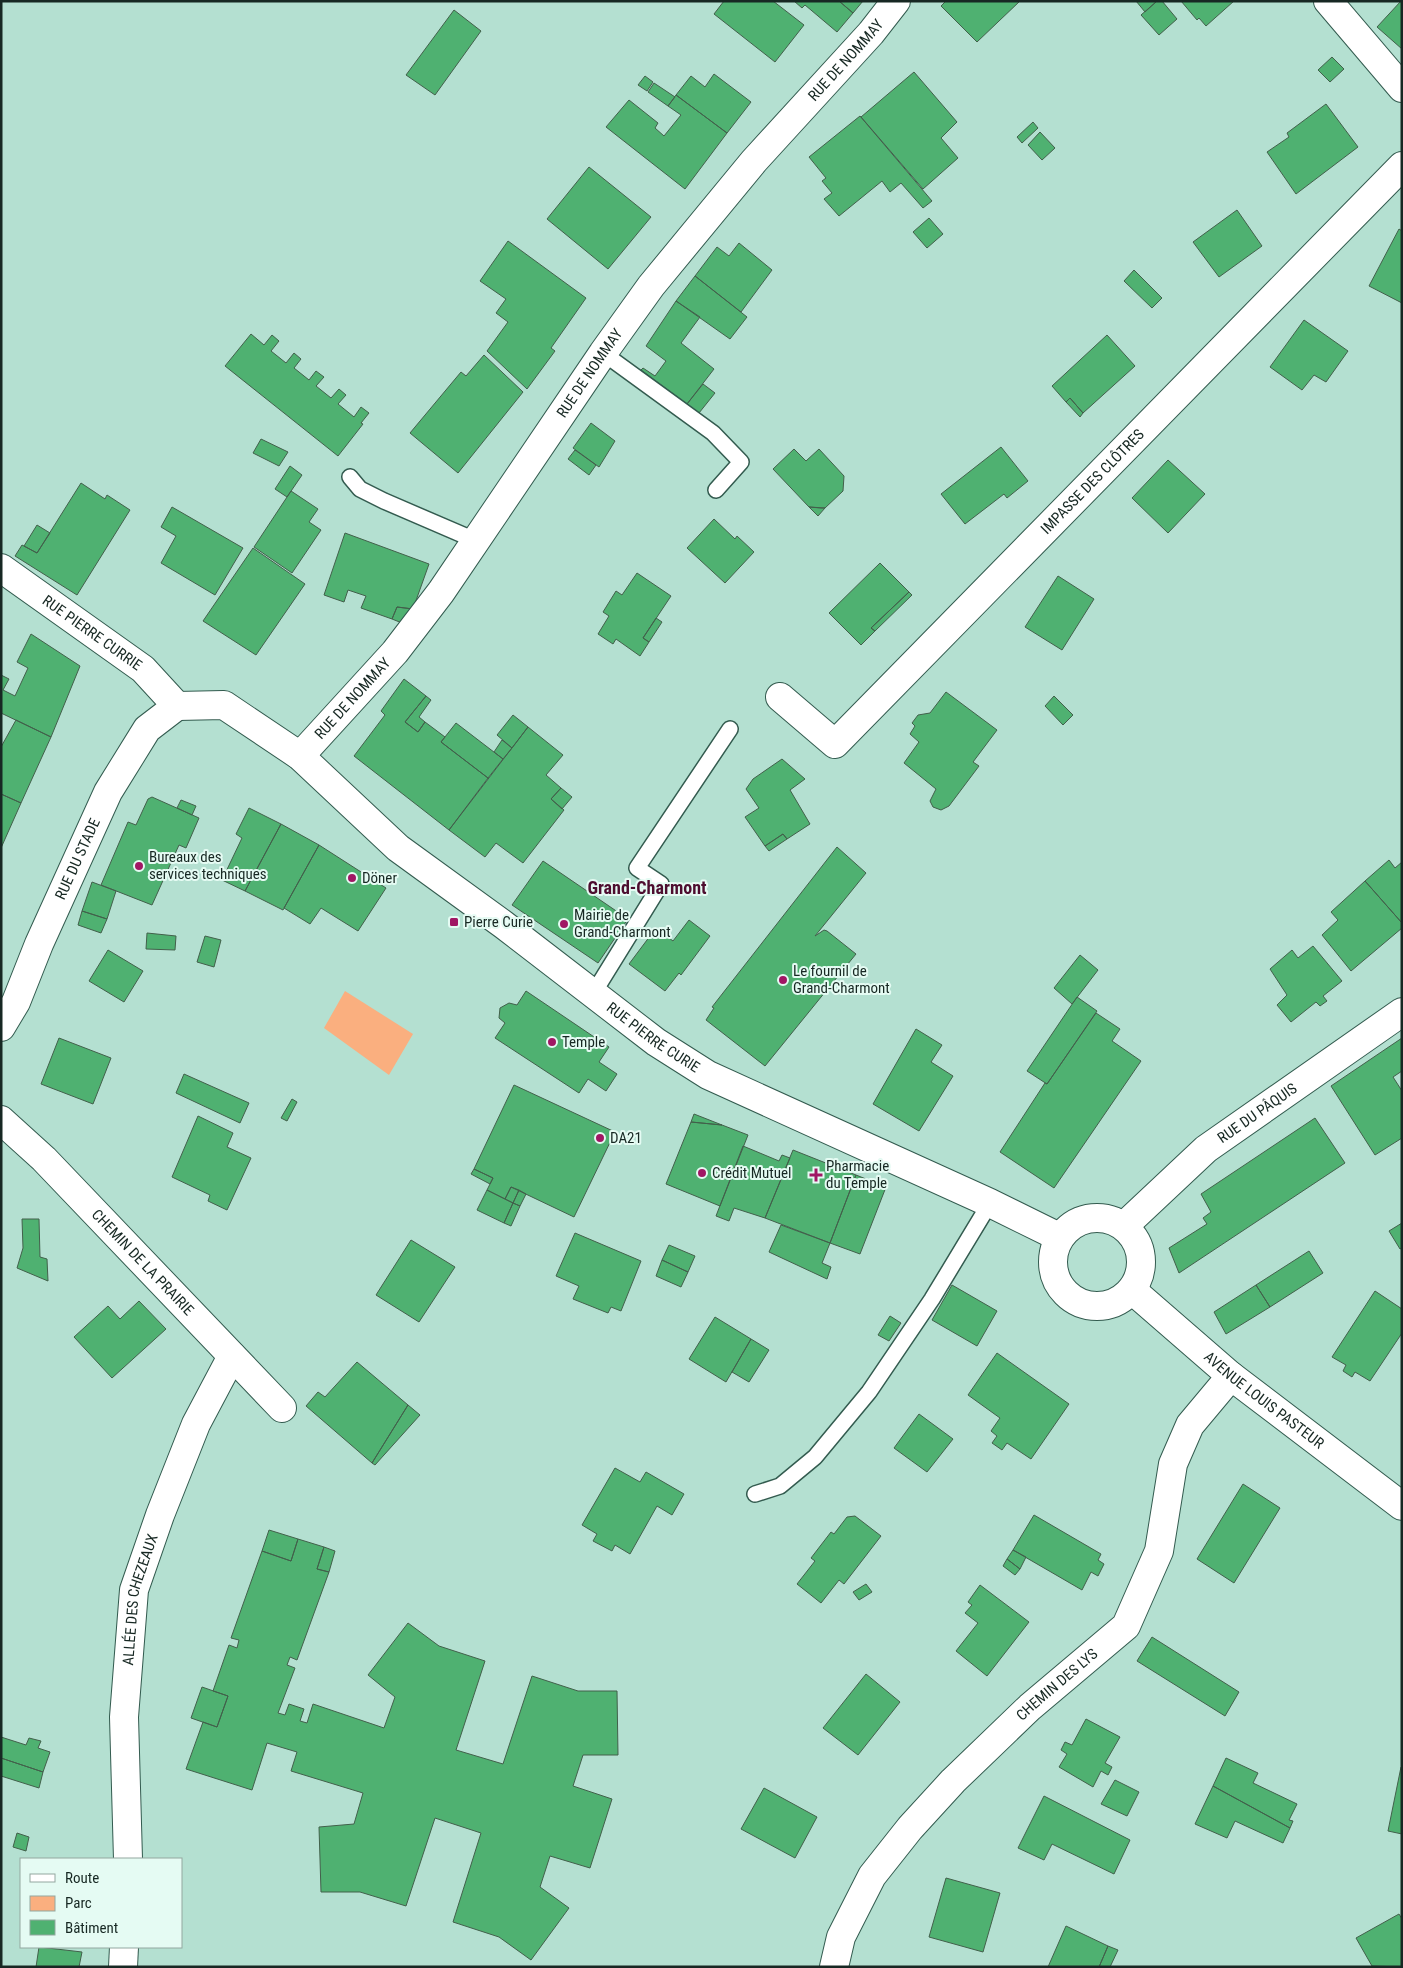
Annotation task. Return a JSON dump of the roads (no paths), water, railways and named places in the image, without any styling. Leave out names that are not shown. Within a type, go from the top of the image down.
[{"type":"street","name":"RUE DE NOMMAY","points":[[300,756],[395,652],[477,541],[603,353],[651,286],[754,161],[871,33],[896,1]]},
{"type":"street","points":[[1328,1],[1402,88]]},
{"type":"street","name":"IMPASSE DES CLÔTRES","points":[[780,697],[835,744],[1402,166]]},
{"type":"street","name":"RUE PIERRE CURRIE","points":[[1,568],[143,669],[177,706]]},
{"type":"street","name":"RUE PIERRE CURIE","points":[[177,706],[224,705],[300,756],[398,848],[656,1042],[708,1075],[990,1204],[1059,1238]]},
{"type":"street","name":"RUE DU STADE","points":[[1,1027],[16,1002],[39,944],[108,792],[147,728],[177,706]]},
{"type":"street","name":"RUE DU PÂQUIS","points":[[1124,1226],[1206,1149],[1402,1012]]},
{"type":"street","name":"CHEMIN DE LA PRAIRIE","points":[[1,1120],[44,1159],[282,1408]]},
{"type":"street","points":[[1101,1217],[1124,1226],[1138,1245],[1141,1268],[1132,1290],[1109,1305],[1082,1305],[1060,1289],[1052,1264],[1059,1238],[1077,1222],[1101,1217]]},
{"type":"street","name":"AVENUE LOUIS PASTEUR","points":[[1132,1290],[1231,1376],[1402,1506]]},
{"type":"street","name":"ALLÉE DES CHEZEAUX","points":[[128,1858],[124,1717],[134,1590],[160,1514],[196,1424],[232,1356]]},
{"type":"street","name":"CHEMIN DES LYS","points":[[834,1967],[840,1937],[872,1876],[910,1828],[953,1781],[1030,1707],[1126,1626],[1159,1551],[1173,1464],[1190,1425],[1231,1376]]},
{"type":"street","points":[[123,1967],[124,1948]]},
{"type":"lane","points":[[603,353],[712,433],[741,462],[716,490]]},
{"type":"lane","points":[[350,477],[360,489],[477,541]]},
{"type":"lane","points":[[593,994],[662,884],[637,868],[730,729]]},
{"type":"lane","points":[[755,1494],[780,1486],[816,1457],[869,1392],[932,1299],[990,1204]]},
{"type":"place","name":"Bureaux des services techniques","points":[[139,866]]},
{"type":"place","name":"Döner","points":[[352,878]]},
{"type":"place","name":"Pierre Curie","points":[[454,922]]},
{"type":"place","name":"Mairie de Grand-Charmont","points":[[564,924]]},
{"type":"place","name":"Le fournil de Grand-Charmont","points":[[783,980]]},
{"type":"place","name":"Temple","points":[[552,1042]]},
{"type":"place","name":"DA21","points":[[600,1138]]},
{"type":"place","name":"Crédit Mutuel","points":[[702,1173]]},
{"type":"place","name":"Pharmacie du Temple","points":[[816,1175]]},
{"type":"district","name":"Grand-Charmont","points":[[647,888]]}]
